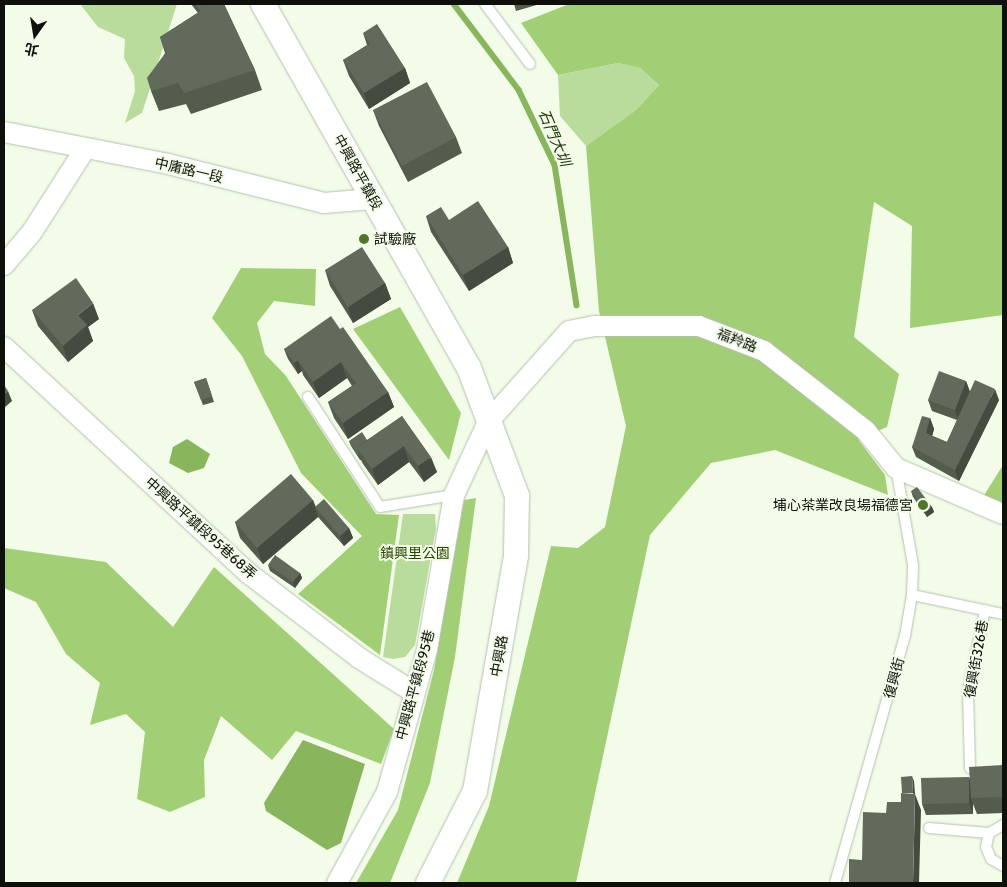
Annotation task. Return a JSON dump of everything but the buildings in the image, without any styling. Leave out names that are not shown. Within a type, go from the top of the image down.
[{"type":"street","name":"中興路平鎮段","points":[[263,4],[469,368],[488,422]]},
{"type":"street","name":"中庸路一段","points":[[4,132],[168,164],[324,203],[373,199]]},
{"type":"street","points":[[4,265],[32,232],[85,149]]},
{"type":"street","name":"福羚路","points":[[488,422],[568,331],[595,326],[699,326],[764,351],[866,431],[896,468],[1003,514]]},
{"type":"street","name":"中興路平鎮段95巷68弄","points":[[4,347],[248,573],[359,658],[412,691]]},
{"type":"street","name":"中興路平鎮段95巷","points":[[337,883],[387,792],[412,691],[427,650],[454,495],[488,422]]},
{"type":"street","name":"中興路","points":[[428,883],[475,791],[516,556],[517,496],[488,422]]},
{"type":"lane","points":[[485,4],[530,64]]},
{"type":"lane","points":[[308,397],[380,507],[454,495]]},
{"type":"lane","name":"復興街","points":[[835,883],[896,672],[912,595],[912,566],[896,468]]},
{"type":"lane","name":"復興街326巷","points":[[912,595],[1003,614]]},
{"type":"lane","name":"復興街326巷","points":[[970,768],[968,691],[985,610]]},
{"type":"lane","points":[[929,828],[989,834],[1003,825]]},
{"type":"lane","points":[[989,834],[988,854],[1003,866]]},
{"type":"green space","points":[[80,4],[177,4],[142,113],[125,123],[135,91],[134,76],[124,58],[125,39],[98,27]]},
{"type":"green space","points":[[618,63],[640,68],[659,85],[636,110],[586,146],[560,116],[558,75]]},
{"type":"green space","name":"鎮興里公園","points":[[403,514],[435,514],[436,528],[415,645],[405,657],[393,659],[383,657]]},
{"type":"shaded area","points":[[569,4],[1003,4],[1003,315],[910,328],[912,226],[874,202],[854,337],[899,374],[887,427],[858,439],[885,475],[888,495],[775,450],[711,463],[650,535],[576,883],[457,883],[489,806],[551,546],[578,548],[605,527],[626,426],[599,311],[586,146],[636,110],[659,85],[640,68],[618,63],[558,75],[521,23]]},
{"type":"shaded area","points":[[241,268],[316,269],[315,306],[274,301],[257,323],[265,354],[286,376],[376,514],[399,515],[380,655],[298,594],[362,536],[301,473],[242,356],[212,318]]},
{"type":"shaded area","points":[[400,307],[461,413],[449,460],[353,329]]},
{"type":"shaded area","points":[[187,439],[210,454],[204,468],[188,473],[169,463],[173,447]]},
{"type":"shaded area","points":[[1003,465],[1003,505],[983,497]]},
{"type":"shaded area","points":[[476,498],[455,657],[430,783],[390,883],[356,883],[398,810],[434,670],[464,500]]},
{"type":"shaded area","points":[[4,548],[106,562],[173,627],[214,567],[394,729],[381,764],[296,731],[272,760],[221,716],[204,760],[205,797],[170,812],[137,799],[145,732],[126,714],[90,725],[100,683],[66,654],[36,602],[4,588]]},
{"type":"shaded area","points":[[303,740],[365,764],[341,843],[327,850],[266,811],[264,803]]},
{"type":"waterway","name":"石門大圳","points":[[454,4],[519,90],[555,165],[577,305]]},
{"type":"place","name":"試驗廠","points":[[364,239]]},
{"type":"place","name":"埔心茶業改良場福德宮","points":[[923,505]]}]
